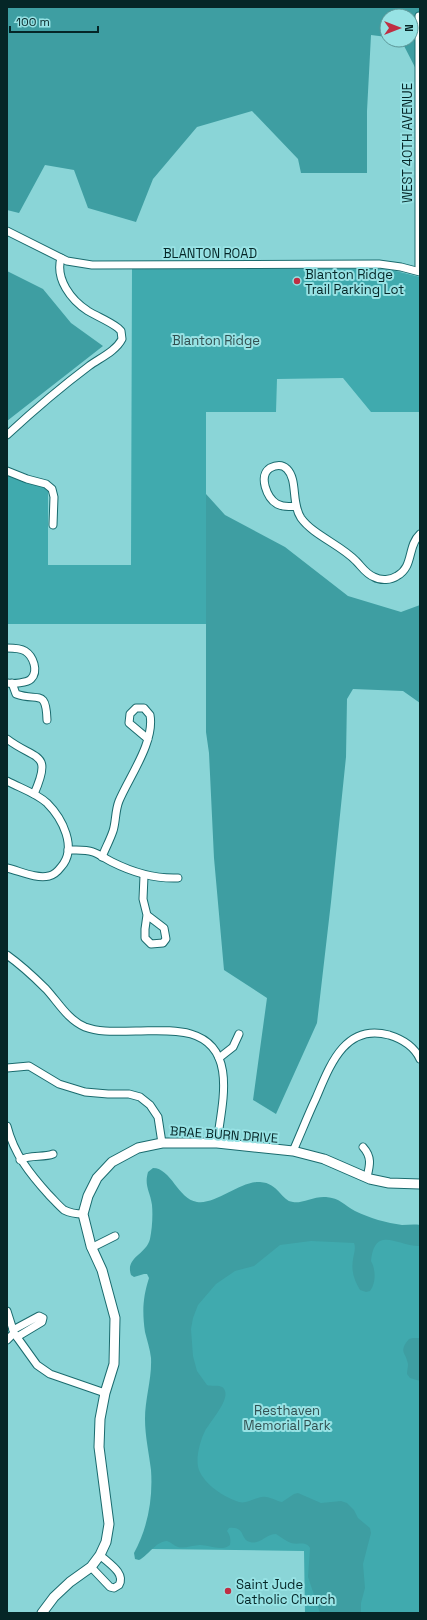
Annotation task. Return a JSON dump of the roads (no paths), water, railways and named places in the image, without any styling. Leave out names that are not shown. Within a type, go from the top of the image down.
[{"type":"street","name":"WEST 40TH AVENUE","points":[[418,48],[420,271]]},
{"type":"street","name":"BLANTON ROAD","points":[[7,231],[61,258],[77,264],[379,264],[420,271]]},
{"type":"street","points":[[7,435],[60,389],[116,348],[122,339],[121,331],[118,328],[86,310],[69,292],[60,276],[58,266],[61,258]]},
{"type":"street","points":[[295,506],[282,506],[269,497],[266,490],[266,471],[281,465],[286,468],[290,473],[295,506],[301,518],[310,527],[340,547],[364,570],[376,578],[391,579],[403,572],[409,562],[415,541],[420,534]]},
{"type":"street","points":[[7,471],[27,479],[46,484],[52,489],[54,497],[53,525]]},
{"type":"street","points":[[7,648],[20,649],[25,651],[31,657],[35,667],[32,678],[27,681],[10,683],[16,694],[38,697],[44,701],[47,707],[47,720]]},
{"type":"street","points":[[102,857],[113,830],[118,802],[140,759],[148,739]]},
{"type":"street","points":[[7,740],[34,754],[41,762],[42,774],[34,794]]},
{"type":"street","points":[[7,781],[34,794],[47,803],[59,817],[66,835],[68,850],[63,865],[50,876],[30,874],[7,868]]},
{"type":"street","points":[[68,850],[85,850],[94,852],[144,876],[161,879],[178,878]]},
{"type":"street","points":[[144,876],[143,900],[147,915]]},
{"type":"street","points":[[7,955],[46,989],[67,1014],[80,1024],[92,1029],[106,1031],[169,1031],[192,1034],[209,1044],[219,1058],[224,1076],[217,1143]]},
{"type":"street","points":[[219,1058],[233,1047],[240,1034]]},
{"type":"street","points":[[293,1151],[328,1069],[338,1053],[350,1041],[359,1036],[372,1034],[392,1036],[408,1043],[420,1059]]},
{"type":"street","points":[[7,1068],[29,1066],[59,1084],[85,1092],[129,1094],[140,1097],[150,1105],[158,1116],[162,1143]]},
{"type":"street","points":[[7,1126],[20,1160],[35,1180],[62,1209],[82,1214],[91,1248],[102,1270],[115,1318],[114,1364],[105,1393],[100,1419],[99,1447],[109,1524],[106,1542],[100,1555],[91,1567],[70,1582],[54,1597],[42,1613]]},
{"type":"street","name":"BRAE BURN DRIVE","points":[[82,1214],[96,1178],[112,1162],[138,1148],[162,1143],[217,1143],[293,1151],[330,1161],[367,1177],[389,1183],[420,1184]]},
{"type":"street","points":[[363,1147],[368,1154],[370,1161],[367,1177]]},
{"type":"street","points":[[20,1160],[24,1158],[53,1154]]},
{"type":"street","points":[[91,1248],[115,1236]]},
{"type":"street","points":[[7,1311],[15,1333],[37,1365],[50,1374],[105,1393]]},
{"type":"street","points":[[7,1340],[15,1333]]},
{"type":"street","points":[[91,1567],[110,1586],[114,1588],[120,1586],[120,1575],[100,1555]]},
{"type":"place","name":"Blanton Ridge Trail Parking Lot","points":[[297,281]]},
{"type":"place","name":"Saint Jude Catholic Church","points":[[228,1591]]},
{"type":"park label","name":"Blanton Ridge","points":[[216,340]]},
{"type":"park label","name":"Resthaven Memorial Park","points":[[287,1418]]}]
